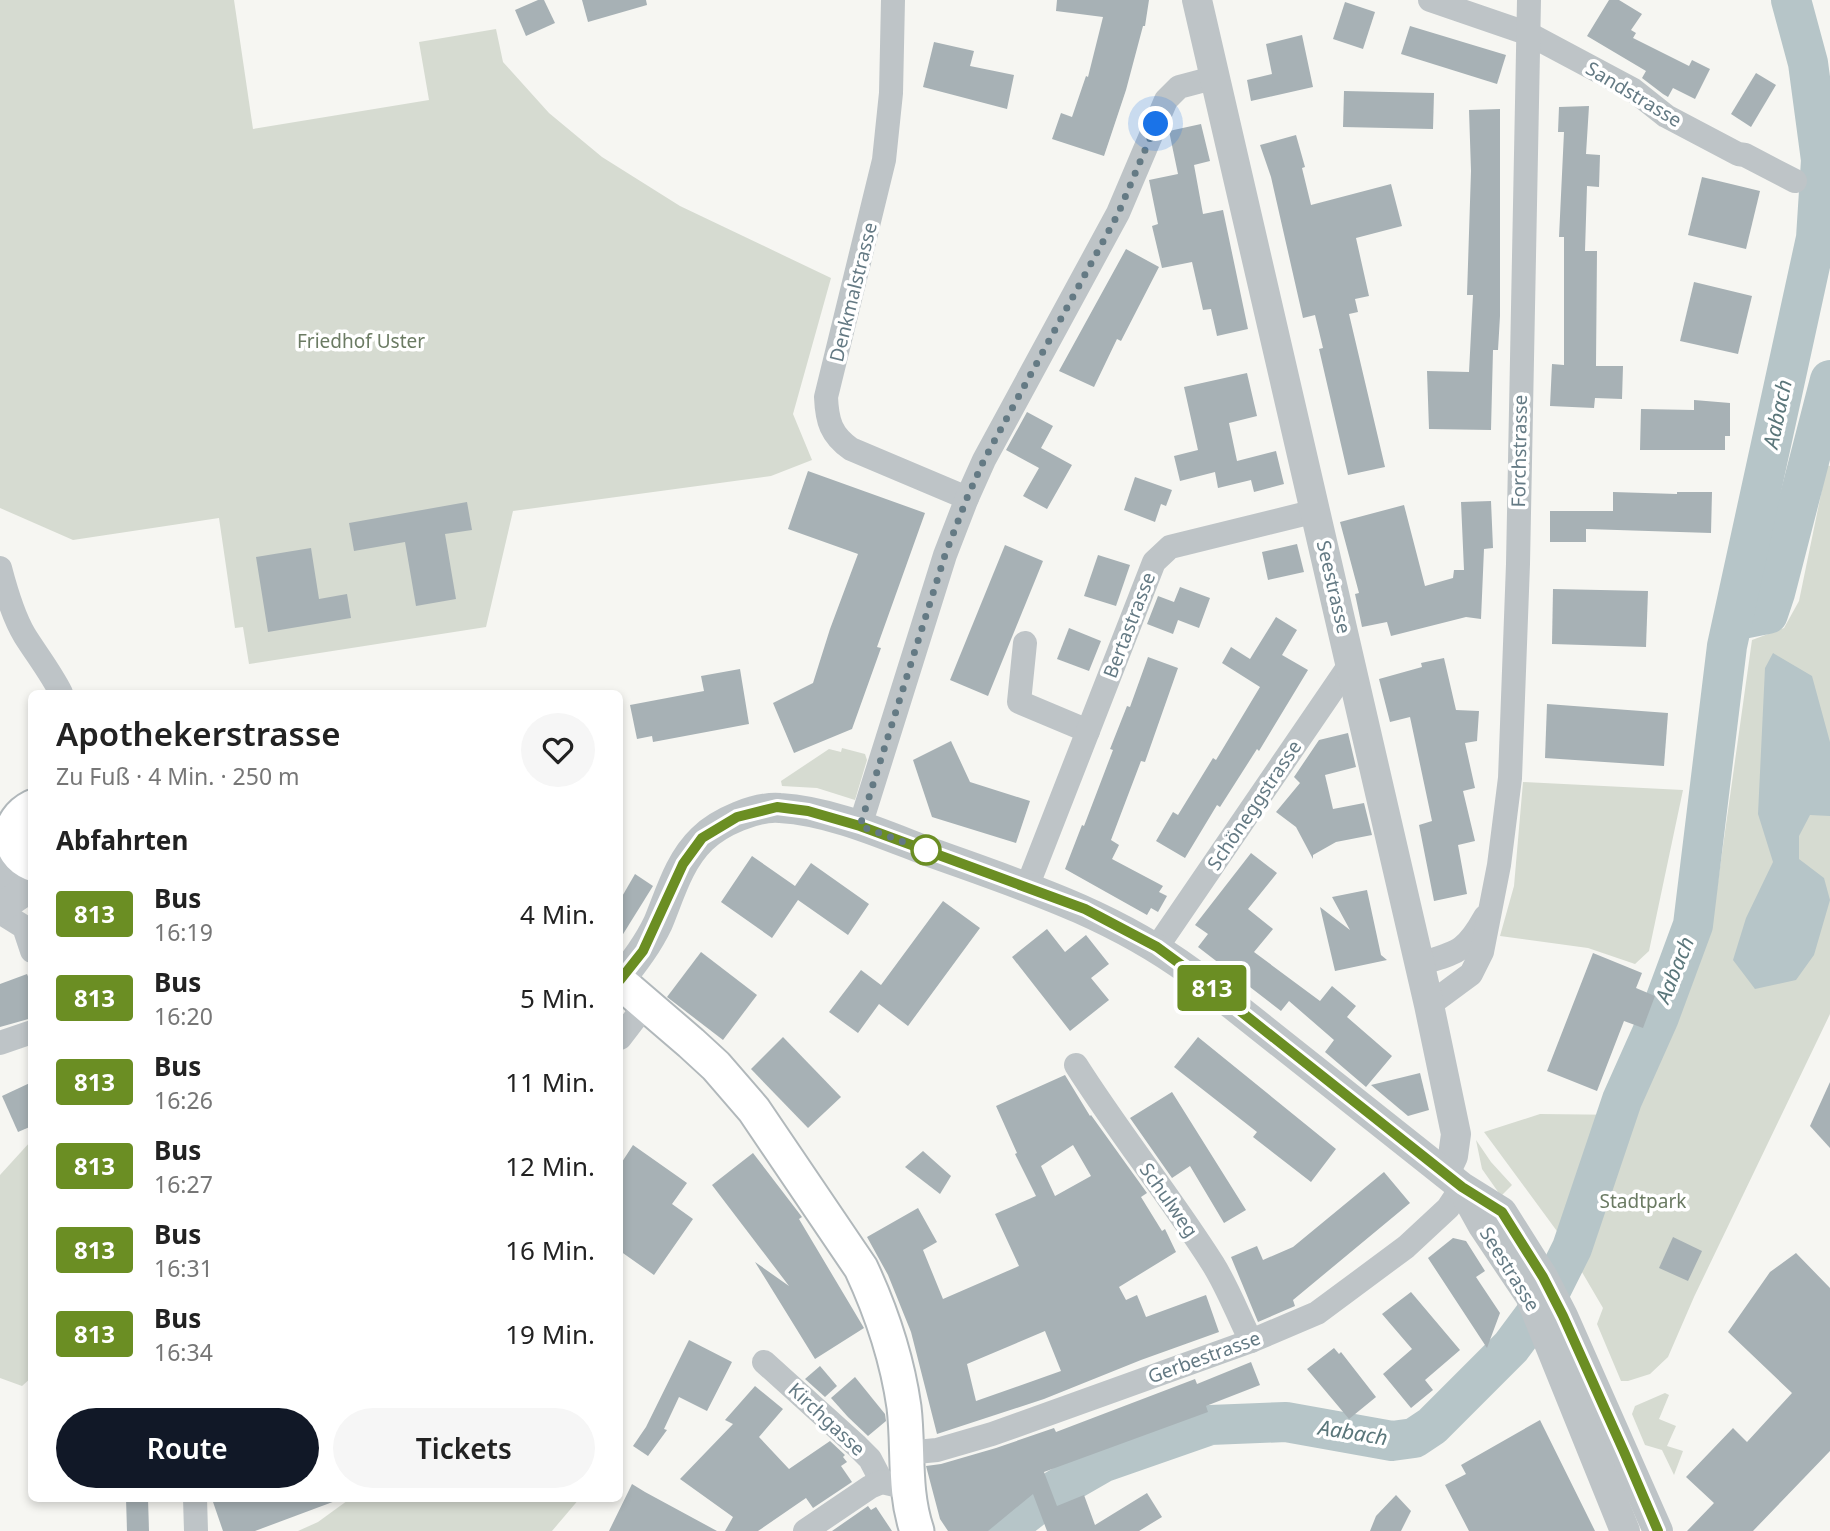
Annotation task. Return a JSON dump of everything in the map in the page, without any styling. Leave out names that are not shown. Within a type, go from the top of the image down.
[{"type":"main road","points":[[623,984],[716,1066],[754,1110],[861,1268],[894,1352],[904,1409],[898,1474],[917,1531]]},
{"type":"street","name":"Denkmalstrasse","points":[[892,0],[891,93],[884,160],[827,397],[827,415],[830,429],[839,441],[851,449],[967,498]]},
{"type":"street","name":"Seestrasse","points":[[1197,0],[1429,1005],[1456,1134],[1453,1180],[1483,1226],[1537,1287],[1658,1531]]},
{"type":"street","name":"Sandstrasse","points":[[1430,0],[1529,34],[1632,89],[1666,116],[1795,181]]},
{"type":"street","name":"Forchstrasse","points":[[1429,1005],[1471,974],[1482,953],[1494,901],[1510,778],[1529,0]]},
{"type":"street","points":[[860,826],[945,555],[967,498],[1000,429],[1118,214],[1166,100],[1179,87],[1213,78]]},
{"type":"street","name":"Bertastrasse","points":[[1027,887],[1154,562],[1170,547],[1316,511]]},
{"type":"street","points":[[0,568],[24,635],[60,690]]},
{"type":"street","points":[[1025,643],[1019,702],[1088,731]]},
{"type":"street","name":"Schöneggstrasse","points":[[1157,947],[1351,663]]},
{"type":"street","points":[[623,977],[643,951],[683,864],[702,838],[737,817],[777,807],[808,811],[860,826],[1085,909],[1157,947],[1453,1180]]},
{"type":"street","points":[[0,888],[18,834]]},
{"type":"street","points":[[18,834],[19,895],[0,910],[24,927],[28,939]]},
{"type":"street","name":"Forchstrasse","points":[[1420,964],[1455,953],[1472,940],[1494,901]]},
{"type":"street","points":[[623,1034],[646,1004]]},
{"type":"street","points":[[0,1043],[28,1033]]},
{"type":"street","name":"Schulweg","points":[[1076,1065],[1102,1106],[1166,1192],[1214,1266],[1251,1340]]},
{"type":"street","name":"Gerbestrasse","points":[[898,1474],[937,1450],[992,1434],[1318,1313],[1406,1247],[1448,1208],[1453,1180]]},
{"type":"street","name":"Seestrasse","points":[[1555,1323],[1571,1401],[1625,1531]]},
{"type":"street","name":"Kirchgasse","points":[[764,1362],[870,1459],[898,1474]]},
{"type":"street","points":[[805,1531],[870,1487],[898,1474]]},
{"type":"street","points":[[195,1502],[195,1531]]},
{"type":"green space","name":"Friedhof Uster","points":[[0,0],[234,0],[253,129],[429,100],[419,42],[496,29],[503,62],[549,113],[602,157],[680,206],[831,278],[793,414],[812,460],[771,476],[513,511],[486,627],[249,664],[243,627],[235,628],[219,518],[73,540],[0,508]]},
{"type":"green space","name":"Stadtpark","points":[[1827,465],[1830,466],[1830,1014],[1694,1297],[1668,1357],[1650,1374],[1621,1381],[1597,1324],[1603,1308],[1562,1238],[1484,1132],[1540,1114],[1630,1115],[1713,917],[1752,640],[1784,628],[1799,601]]},
{"type":"green space","points":[[842,748],[865,754],[867,760],[855,800],[817,788],[782,786],[781,781],[829,749],[841,752]]},
{"type":"green space","points":[[1523,782],[1683,790],[1649,951],[1635,964],[1588,948],[1500,936],[1514,886]]},
{"type":"green space","points":[[1476,1140],[1512,1185],[1501,1196],[1482,1169]]},
{"type":"green space","points":[[28,1144],[28,1381],[22,1386],[0,1378],[0,1175]]},
{"type":"green space","points":[[1665,1393],[1669,1395],[1659,1419],[1676,1426],[1667,1446],[1683,1451],[1674,1475],[1662,1450],[1645,1445],[1632,1414],[1635,1406]]},
{"type":"green space","points":[[346,1502],[577,1502],[552,1531],[298,1531],[318,1522]]},
{"type":"shaded area","points":[[1773,653],[1812,676],[1830,742],[1830,816],[1810,815],[1799,836],[1799,859],[1824,878],[1830,900],[1814,955],[1796,980],[1755,989],[1733,960],[1746,918],[1773,862],[1758,814],[1765,668]]},
{"type":"building","points":[[544,0],[555,23],[526,36],[515,10]]},
{"type":"building","points":[[582,0],[646,0],[647,5],[588,22]]},
{"type":"building","points":[[1057,0],[1149,0],[1145,26],[1104,156],[1052,139],[1061,113],[1072,117],[1086,76],[1088,77],[1103,17],[1056,11]]},
{"type":"building","points":[[1609,0],[1619,0],[1642,14],[1631,30],[1636,33],[1633,38],[1689,66],[1692,60],[1710,69],[1695,99],[1673,88],[1668,97],[1642,78],[1646,71],[1587,36]]},
{"type":"building","points":[[1345,2],[1375,12],[1363,49],[1333,39]]},
{"type":"building","points":[[1410,26],[1506,55],[1497,84],[1401,54]]},
{"type":"building","points":[[1302,35],[1313,87],[1251,101],[1247,80],[1272,74],[1266,44]]},
{"type":"building","points":[[934,42],[974,51],[970,66],[1014,75],[1007,109],[923,87]]},
{"type":"building","points":[[1756,73],[1776,85],[1751,127],[1731,114]]},
{"type":"building","points":[[1344,91],[1434,93],[1433,129],[1343,127]]},
{"type":"building","points":[[1589,106],[1586,154],[1600,155],[1599,187],[1587,186],[1585,251],[1597,251],[1596,366],[1623,366],[1622,399],[1595,398],[1594,408],[1550,406],[1552,364],[1564,365],[1564,237],[1559,237],[1564,132],[1558,132],[1559,107]]},
{"type":"building","points":[[1500,109],[1500,316],[1498,350],[1493,350],[1491,430],[1429,429],[1427,371],[1469,372],[1473,295],[1467,295],[1471,171],[1469,110]]},
{"type":"building","points":[[1201,124],[1210,161],[1194,165],[1203,214],[1223,210],[1248,329],[1217,336],[1211,309],[1203,310],[1192,262],[1162,268],[1152,226],[1158,224],[1149,180],[1178,174],[1169,131]]},
{"type":"building","points":[[1296,135],[1311,205],[1391,184],[1402,226],[1356,238],[1369,296],[1355,299],[1358,312],[1349,314],[1385,467],[1348,475],[1319,349],[1323,348],[1315,315],[1303,318],[1271,177],[1260,145]]},
{"type":"building","points":[[1702,177],[1760,191],[1746,249],[1688,235]]},
{"type":"building","points":[[1126,249],[1159,267],[1121,341],[1117,339],[1094,387],[1059,371]]},
{"type":"building","points":[[1694,282],[1752,296],[1738,354],[1680,341]]},
{"type":"building","points":[[1247,373],[1257,416],[1229,423],[1237,461],[1276,451],[1284,484],[1254,492],[1251,480],[1218,488],[1215,472],[1180,481],[1174,456],[1198,450],[1184,387]]},
{"type":"building","points":[[1694,400],[1730,403],[1730,436],[1725,436],[1725,450],[1640,450],[1641,409],[1694,410]]},
{"type":"building","points":[[1027,412],[1053,426],[1041,448],[1072,465],[1047,509],[1023,496],[1039,468],[1006,450]]},
{"type":"building","points":[[808,471],[925,513],[877,647],[881,648],[852,729],[794,753],[773,703],[813,683],[858,554],[788,529]]},
{"type":"building","points":[[1135,477],[1172,490],[1166,506],[1161,504],[1155,522],[1124,510]]},
{"type":"building","points":[[1613,492],[1712,492],[1711,533],[1586,529],[1586,542],[1550,542],[1550,511],[1613,511]]},
{"type":"building","points":[[1491,501],[1493,548],[1484,549],[1481,619],[1466,617],[1391,636],[1387,622],[1362,627],[1355,594],[1359,593],[1340,522],[1404,505],[1425,586],[1453,578],[1454,570],[1464,570],[1461,502]]},
{"type":"building","points":[[467,502],[472,530],[445,534],[456,599],[416,606],[405,542],[354,551],[349,523]]},
{"type":"building","points":[[1297,544],[1304,572],[1268,580],[1262,552]]},
{"type":"building","points":[[1005,545],[1043,561],[988,696],[950,680]]},
{"type":"building","points":[[311,548],[319,599],[347,594],[351,618],[268,632],[256,557]]},
{"type":"building","points":[[1098,555],[1130,565],[1116,606],[1084,596]]},
{"type":"building","points":[[1180,587],[1210,598],[1199,628],[1178,620],[1173,634],[1147,624],[1158,596],[1174,602]]},
{"type":"building","points":[[1553,589],[1648,591],[1646,647],[1552,644]]},
{"type":"building","points":[[1276,617],[1297,630],[1282,655],[1308,670],[1259,751],[1257,749],[1220,807],[1217,805],[1185,858],[1156,841],[1173,812],[1178,815],[1213,758],[1216,760],[1260,687],[1222,663],[1231,647],[1250,659]]},
{"type":"building","points":[[1069,628],[1101,641],[1089,671],[1057,659]]},
{"type":"building","points":[[1148,657],[1178,668],[1145,762],[1141,761],[1111,840],[1119,845],[1112,859],[1163,886],[1159,892],[1167,896],[1158,912],[1151,908],[1147,915],[1065,869]]},
{"type":"building","points":[[1444,658],[1456,710],[1479,711],[1477,741],[1465,743],[1475,788],[1463,791],[1475,841],[1458,845],[1467,894],[1434,901],[1419,825],[1432,821],[1410,717],[1390,722],[1379,679],[1422,667],[1421,663]]},
{"type":"building","points":[[740,669],[749,724],[653,742],[652,736],[637,739],[630,705],[704,691],[701,676]]},
{"type":"building","points":[[1547,704],[1668,713],[1664,766],[1545,758]]},
{"type":"building","points":[[1348,733],[1356,767],[1325,775],[1333,809],[1364,803],[1372,835],[1336,842],[1313,855],[1313,859],[1296,827],[1276,812],[1300,783],[1294,777],[1319,740]]},
{"type":"building","points":[[951,741],[970,782],[1030,801],[1016,843],[932,817],[913,760]]},
{"type":"building","points":[[1251,853],[1277,873],[1248,909],[1273,929],[1254,952],[1320,1001],[1332,986],[1356,1006],[1347,1017],[1392,1056],[1366,1087],[1325,1052],[1334,1040],[1289,1001],[1281,1011],[1198,947],[1208,934],[1195,925]]},
{"type":"building","points":[[752,856],[795,886],[811,863],[869,904],[848,935],[798,900],[772,938],[721,902]]},
{"type":"building","points":[[635,874],[653,886],[623,934],[623,895]]},
{"type":"building","points":[[1367,890],[1381,955],[1387,960],[1335,971],[1320,907],[1350,930],[1332,897]]},
{"type":"building","points":[[943,901],[980,928],[908,1026],[879,1004],[858,1033],[829,1012],[861,970],[881,985]]},
{"type":"building","points":[[1047,929],[1065,952],[1086,935],[1109,964],[1091,978],[1109,1000],[1070,1031],[1012,957]]},
{"type":"building","points":[[701,952],[757,995],[723,1040],[667,997]]},
{"type":"building","points":[[1593,953],[1642,973],[1636,988],[1655,996],[1643,1028],[1624,1021],[1597,1091],[1547,1071]]},
{"type":"building","points":[[27,974],[28,1019],[0,1027],[0,984]]},
{"type":"building","points":[[783,1037],[841,1097],[808,1128],[751,1069]]},
{"type":"building","points":[[1198,1037],[1336,1149],[1311,1182],[1253,1137],[1257,1132],[1174,1067]]},
{"type":"building","points":[[1420,1073],[1429,1110],[1408,1116],[1371,1085]]},
{"type":"building","points":[[1065,1075],[1090,1116],[1147,1193],[1141,1197],[1162,1231],[1165,1229],[1176,1252],[1119,1287],[1126,1300],[1137,1295],[1146,1317],[1206,1295],[1219,1332],[1044,1399],[937,1434],[911,1332],[888,1275],[867,1237],[918,1208],[937,1242],[923,1250],[943,1299],[1019,1266],[995,1214],[1036,1196],[1015,1154],[1017,1153],[996,1106]],"holes":[[[1073,1145],[1091,1176],[1055,1196],[1041,1166]],[[1045,1331],[1061,1371],[976,1401],[967,1364]]]},
{"type":"building","points":[[1830,1082],[1830,1148],[1810,1126]]},
{"type":"building","points":[[28,1084],[28,1128],[18,1132],[2,1096]]},
{"type":"building","points":[[1172,1092],[1246,1210],[1224,1223],[1190,1166],[1172,1178],[1130,1118]]},
{"type":"building","points":[[633,1145],[687,1183],[672,1204],[693,1219],[654,1275],[623,1253],[623,1160]]},
{"type":"building","points":[[923,1151],[951,1176],[940,1194],[905,1167]]},
{"type":"building","points":[[753,1153],[802,1217],[799,1219],[864,1328],[815,1359],[755,1262],[789,1286],[712,1185]]},
{"type":"building","points":[[1384,1172],[1410,1203],[1293,1300],[1295,1306],[1258,1322],[1231,1257],[1257,1246],[1263,1260],[1293,1247]]},
{"type":"building","points":[[1673,1237],[1702,1251],[1688,1281],[1659,1268]]},
{"type":"building","points":[[1453,1238],[1466,1241],[1485,1271],[1476,1277],[1500,1313],[1487,1348],[1428,1258]]},
{"type":"building","points":[[1796,1253],[1830,1288],[1830,1451],[1753,1531],[1687,1531],[1714,1503],[1686,1477],[1733,1428],[1747,1442],[1792,1393],[1728,1332],[1770,1272]]},
{"type":"building","points":[[1411,1292],[1460,1350],[1425,1380],[1433,1390],[1411,1408],[1383,1374],[1412,1349],[1382,1314]]},
{"type":"building","points":[[689,1340],[732,1362],[707,1411],[679,1397],[664,1429],[667,1430],[648,1456],[633,1446],[646,1427]]},
{"type":"building","points":[[1334,1348],[1339,1354],[1341,1352],[1376,1397],[1349,1419],[1307,1369]]},
{"type":"building","points":[[1251,1362],[1260,1385],[1206,1406],[1208,1412],[1044,1472],[1057,1506],[1084,1495],[1095,1525],[1147,1493],[1162,1517],[1139,1531],[1047,1531],[1033,1494],[988,1531],[948,1531],[940,1519],[926,1466],[996,1448],[1054,1428],[1056,1432],[1195,1379],[1197,1384]]},
{"type":"building","points":[[820,1366],[837,1386],[825,1397],[805,1379]]},
{"type":"building","points":[[855,1377],[885,1414],[886,1421],[868,1436],[831,1398]]},
{"type":"building","points":[[755,1386],[783,1409],[759,1437],[789,1469],[830,1441],[845,1455],[843,1457],[847,1462],[841,1466],[852,1482],[813,1508],[806,1498],[758,1531],[725,1531],[733,1517],[680,1479],[733,1424],[725,1420]]},
{"type":"building","points":[[1540,1420],[1595,1531],[1469,1531],[1445,1485],[1466,1474],[1461,1465]]},
{"type":"building","points":[[632,1484],[645,1492],[717,1531],[609,1531]]},
{"type":"building","points":[[1396,1495],[1411,1511],[1401,1531],[1370,1531],[1376,1516]]},
{"type":"building","points":[[126,1502],[148,1502],[149,1531],[127,1531]]},
{"type":"building","points":[[213,1502],[333,1502],[255,1531],[223,1531]]},
{"type":"building","points":[[868,1506],[871,1510],[876,1507],[892,1531],[832,1531]]},
{"type":"waterway","name":"Aabach","points":[[1003,1531],[1057,1489],[1104,1462],[1210,1425],[1286,1422],[1392,1441],[1414,1438],[1432,1426],[1511,1347],[1546,1300],[1572,1248],[1622,1100],[1659,1017],[1693,925],[1727,646],[1816,238],[1821,160],[1808,63],[1791,0]]},
{"type":"waterway","points":[[1733,621],[1768,614],[1830,380]]},
{"type":"bus line","name":"813","points":[[623,976],[643,951],[683,864],[702,838],[737,817],[777,807],[808,811],[860,826],[1085,909],[1120,926],[1157,947],[1191,972],[1462,1187],[1502,1212],[1543,1277],[1563,1316],[1658,1531]]},
{"type":"route","points":[[926,850],[860,826],[945,555],[984,460],[1102,246],[1156,124]]}]
